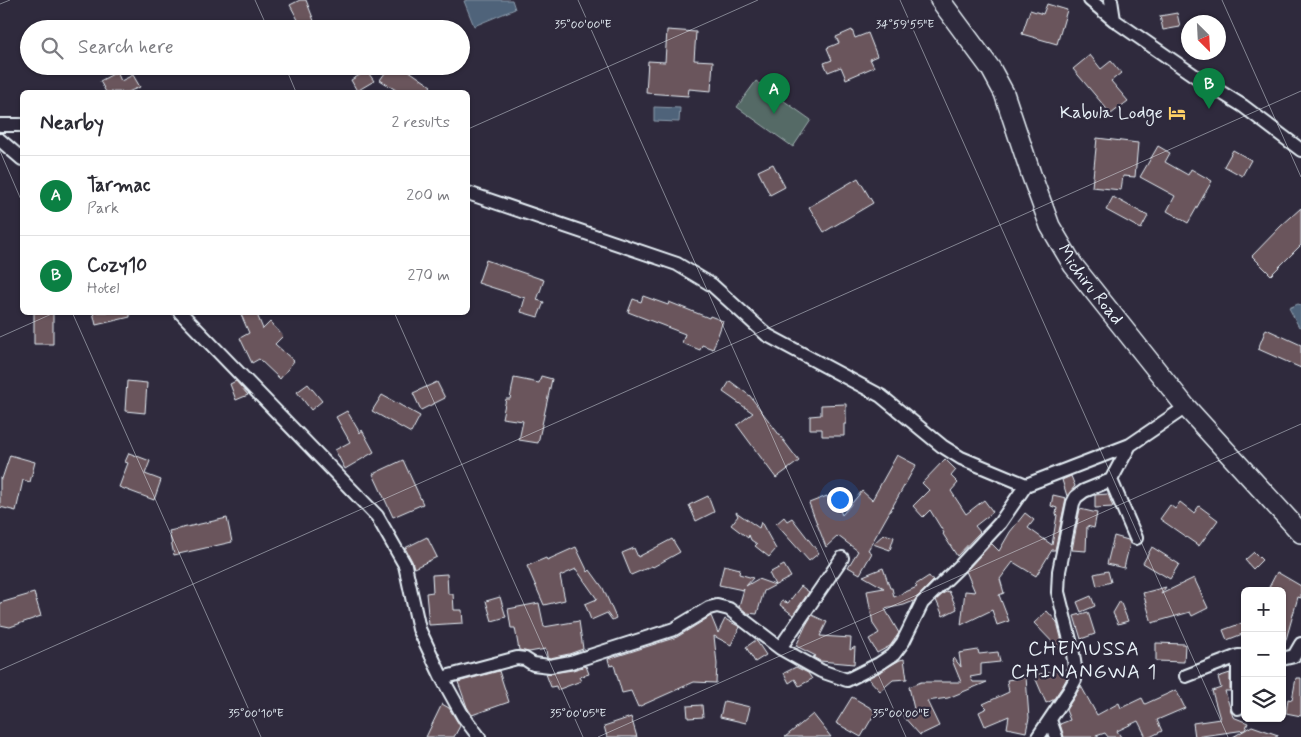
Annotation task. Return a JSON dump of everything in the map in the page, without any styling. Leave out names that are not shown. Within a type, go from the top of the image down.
[{"type":"street","name":"Michiru Road","points":[[940,0],[991,69],[1004,93],[1050,226],[1073,265],[1186,407],[1301,533]]},
{"type":"street","points":[[1090,0],[1114,20],[1198,78],[1243,106],[1301,150]]},
{"type":"street","points":[[1111,0],[1114,20]]},
{"type":"street","points":[[0,125],[20,125]]},
{"type":"street","points":[[0,140],[20,158]]},
{"type":"street","points":[[470,194],[677,264],[712,285],[767,335],[881,396],[954,454],[1026,485]]},
{"type":"street","points":[[183,315],[377,516],[405,565],[419,629],[442,678],[463,716],[479,737]]},
{"type":"street","points":[[442,678],[517,658],[526,659],[533,664],[550,666],[571,662],[674,629],[709,608],[716,606],[729,609],[780,648],[821,671],[847,680],[894,654],[903,642],[922,604],[1000,523],[1026,485],[1130,445],[1186,407]]},
{"type":"street","points":[[1038,737],[1075,680],[1072,648],[1058,592],[1059,571],[1073,503],[1076,496],[1084,491],[1111,480],[1130,445]]},
{"type":"street","points":[[1111,480],[1136,538]]},
{"type":"street","points":[[780,648],[842,558]]},
{"type":"street","points":[[1286,658],[1294,656],[1301,644]]},
{"type":"street","points":[[1186,676],[1241,656],[1238,708]]},
{"type":"street","points":[[1050,720],[1056,737]]},
{"type":"green space","points":[[756,81],[811,120],[793,147],[737,107]]},
{"type":"water","points":[[512,0],[515,9],[474,26],[464,1]]},
{"type":"water","points":[[654,107],[680,108],[679,122],[654,121]]},
{"type":"water","points":[[1298,304],[1301,305],[1301,326],[1299,327],[1289,308]]},
{"type":"building","points":[[300,0],[306,0],[314,20],[298,20],[290,5]]},
{"type":"building","points":[[1047,4],[1067,10],[1057,44],[1022,34],[1030,10],[1043,14]]},
{"type":"building","points":[[1177,13],[1180,27],[1163,30],[1160,16]]},
{"type":"building","points":[[667,30],[696,32],[694,60],[713,61],[711,91],[689,89],[688,96],[646,93],[648,61],[665,62]]},
{"type":"building","points":[[852,30],[855,38],[868,33],[877,56],[870,59],[874,67],[846,79],[841,67],[828,72],[824,63],[832,60],[827,48],[839,43],[836,37]]},
{"type":"building","points":[[1090,55],[1101,69],[1111,61],[1121,73],[1111,81],[1128,101],[1111,114],[1073,69]]},
{"type":"building","points":[[111,75],[118,75],[121,81],[133,75],[140,87],[133,90],[105,90],[100,81]]},
{"type":"building","points":[[360,75],[370,75],[374,81],[356,90],[351,80]]},
{"type":"building","points":[[384,75],[415,75],[431,86],[428,90],[396,90],[380,80]]},
{"type":"building","points":[[1097,138],[1138,143],[1135,177],[1123,176],[1121,190],[1092,187]]},
{"type":"building","points":[[1158,146],[1170,153],[1165,162],[1188,175],[1191,169],[1212,181],[1188,223],[1167,211],[1175,196],[1140,177]]},
{"type":"building","points":[[1233,150],[1251,160],[1242,176],[1224,166]]},
{"type":"building","points":[[773,164],[785,187],[770,195],[758,171]]},
{"type":"building","points":[[858,178],[873,203],[824,232],[809,207]]},
{"type":"building","points":[[1113,197],[1148,216],[1141,229],[1106,210]]},
{"type":"building","points":[[1301,208],[1301,245],[1271,275],[1252,256]]},
{"type":"building","points":[[486,260],[544,280],[537,300],[544,302],[538,317],[521,312],[525,298],[478,283]]},
{"type":"building","points":[[643,296],[668,305],[669,302],[709,318],[710,316],[723,321],[713,349],[702,345],[700,350],[682,343],[685,334],[628,312],[633,299],[641,302]]},
{"type":"building","points":[[34,315],[53,315],[53,344],[34,344]]},
{"type":"building","points":[[94,315],[130,315],[130,317],[96,325]]},
{"type":"building","points":[[241,315],[257,315],[263,329],[270,322],[283,336],[275,344],[294,361],[280,379],[259,359],[252,363],[240,338],[249,333]]},
{"type":"building","points":[[1266,329],[1301,345],[1301,368],[1258,349]]},
{"type":"building","points":[[541,376],[552,379],[538,443],[519,440],[523,421],[502,418],[506,399],[510,399],[514,378],[539,383]]},
{"type":"building","points":[[127,381],[147,383],[145,413],[125,411]]},
{"type":"building","points":[[236,381],[248,395],[236,400],[230,384]]},
{"type":"building","points":[[730,381],[750,396],[799,461],[776,478],[737,425],[753,413],[723,392]]},
{"type":"building","points":[[437,382],[445,398],[421,410],[413,393]]},
{"type":"building","points":[[308,384],[322,401],[311,410],[297,392]]},
{"type":"building","points":[[382,395],[420,416],[411,433],[372,411]]},
{"type":"building","points":[[846,404],[844,436],[822,436],[822,429],[810,429],[810,416],[821,415],[821,405]]},
{"type":"building","points":[[347,411],[360,433],[362,430],[374,452],[345,469],[335,450],[350,442],[336,417]]},
{"type":"building","points":[[129,453],[150,461],[145,474],[161,480],[154,500],[119,487],[128,463],[125,462]]},
{"type":"building","points":[[10,455],[35,462],[30,482],[23,480],[16,511],[0,507],[0,478],[2,479]]},
{"type":"building","points":[[897,455],[916,465],[868,550],[872,553],[860,574],[848,567],[858,551],[838,536],[826,547],[809,503],[827,496],[832,508],[838,506],[842,515],[862,491],[872,500]]},
{"type":"building","points":[[945,459],[956,470],[951,476],[958,483],[951,491],[966,514],[984,500],[993,512],[975,526],[980,532],[957,556],[930,510],[923,517],[913,506],[929,490],[922,483]]},
{"type":"building","points":[[403,460],[423,504],[393,517],[373,474]]},
{"type":"building","points":[[1071,476],[1075,486],[1067,496],[1062,480]]},
{"type":"building","points":[[1108,494],[1113,507],[1095,508],[1095,495]]},
{"type":"building","points":[[1053,495],[1066,498],[1055,550],[1052,550],[1036,576],[1013,562],[1000,579],[1004,593],[999,595],[1009,621],[997,625],[992,610],[961,625],[965,591],[975,592],[966,571],[990,545],[992,544],[999,551],[1010,532],[1025,513],[1034,520],[1028,528],[1052,545],[1057,515],[1057,508],[1051,506]]},
{"type":"building","points":[[708,496],[714,512],[696,521],[689,505]]},
{"type":"building","points":[[1180,502],[1194,513],[1199,506],[1218,520],[1199,546],[1160,519],[1170,505],[1175,509]]},
{"type":"building","points":[[1080,509],[1097,513],[1094,528],[1087,526],[1086,551],[1072,550]]},
{"type":"building","points":[[736,512],[759,528],[761,522],[776,549],[769,557],[755,546],[757,544],[751,540],[749,535],[748,538],[731,525],[738,516]]},
{"type":"building","points":[[784,517],[787,521],[792,518],[819,553],[809,561],[776,524]]},
{"type":"building","points":[[227,518],[232,542],[174,555],[169,531]]},
{"type":"building","points":[[884,534],[894,537],[890,550],[873,544]]},
{"type":"building","points":[[1114,536],[1128,540],[1130,543],[1124,568],[1107,564]]},
{"type":"building","points":[[427,537],[437,557],[414,568],[405,548]]},
{"type":"building","points":[[672,539],[680,552],[653,567],[631,575],[622,553],[634,548],[638,557]]},
{"type":"building","points":[[576,547],[588,572],[590,570],[603,588],[616,618],[612,620],[607,613],[591,620],[585,604],[597,599],[576,569],[560,576],[565,600],[544,605],[527,566],[546,558],[547,560]]},
{"type":"building","points":[[1152,547],[1179,564],[1170,579],[1143,563]]},
{"type":"building","points":[[1254,552],[1262,560],[1253,569],[1245,560]]},
{"type":"building","points":[[724,565],[740,569],[739,574],[753,578],[746,586],[758,579],[775,585],[769,573],[784,565],[791,577],[764,591],[757,614],[747,613],[739,606],[744,589],[719,585]]},
{"type":"building","points":[[883,568],[894,597],[917,587],[915,585],[929,576],[933,581],[914,601],[885,609],[899,633],[890,646],[877,653],[869,639],[879,633],[873,624],[867,591],[884,588],[863,576]]},
{"type":"building","points":[[1108,571],[1111,582],[1097,586],[1094,574]]},
{"type":"building","points":[[1277,572],[1301,586],[1301,598],[1298,597],[1286,639],[1286,587],[1269,587]]},
{"type":"building","points":[[447,574],[448,594],[453,594],[454,610],[462,610],[463,623],[429,625],[426,593],[433,592],[432,575]]},
{"type":"building","points":[[1194,578],[1208,608],[1192,616],[1190,612],[1152,623],[1143,593],[1166,587],[1161,594]]},
{"type":"building","points":[[801,586],[809,592],[793,615],[780,605],[782,601],[788,603]]},
{"type":"building","points":[[949,591],[957,609],[943,616],[936,600]]},
{"type":"building","points":[[34,593],[41,616],[10,627],[0,625],[0,603]]},
{"type":"building","points":[[1091,596],[1095,606],[1081,612],[1077,602]]},
{"type":"building","points":[[500,597],[506,617],[492,621],[486,601]]},
{"type":"building","points":[[1120,601],[1128,621],[1118,624],[1113,613]]},
{"type":"building","points":[[539,603],[544,627],[579,621],[583,649],[550,658],[547,657],[546,649],[529,652],[519,650],[515,628],[511,628],[508,609]]},
{"type":"building","points":[[1047,611],[1057,622],[1064,649],[1058,648],[1034,623]]},
{"type":"building","points":[[1088,612],[1095,634],[1081,639],[1074,616]]},
{"type":"building","points":[[812,615],[827,622],[820,636],[851,638],[850,650],[855,647],[854,664],[820,661],[813,657],[816,656],[796,646]]},
{"type":"building","points":[[711,616],[718,633],[725,619],[740,627],[731,645],[714,636],[717,664],[716,683],[694,682],[638,707],[631,691],[622,693],[614,665],[610,666],[608,659],[677,637]]},
{"type":"building","points":[[1241,623],[1241,635],[1227,640],[1223,630]]},
{"type":"building","points":[[756,640],[766,655],[755,662],[746,647]]},
{"type":"building","points":[[1156,643],[1185,644],[1184,662],[1156,661]]},
{"type":"building","points":[[978,650],[979,654],[998,652],[1000,662],[981,664],[981,675],[970,677],[973,682],[987,682],[948,698],[927,701],[939,726],[920,735],[902,715],[914,709],[909,687],[921,682],[961,682],[952,660],[954,658],[961,667],[959,653]]},
{"type":"building","points":[[904,659],[907,679],[893,680],[880,691],[868,678],[900,660]]},
{"type":"building","points":[[586,666],[589,674],[579,677],[581,681],[557,690],[556,686],[551,687],[546,674]]},
{"type":"building","points":[[796,667],[808,673],[812,679],[799,686],[795,679],[789,683],[784,673]]},
{"type":"building","points":[[1067,669],[1067,678],[1062,687],[1053,700],[1046,703],[1034,675]]},
{"type":"building","points":[[499,671],[509,702],[472,715],[458,682]]},
{"type":"building","points":[[1230,673],[1230,691],[1225,691],[1233,717],[1241,720],[1241,722],[1248,723],[1245,730],[1195,737],[1193,723],[1220,719],[1212,691],[1221,688],[1218,677]]},
{"type":"building","points":[[1026,677],[1029,718],[1026,732],[1007,728],[1009,716],[985,726],[979,712],[987,708],[983,704],[1009,692],[1007,680]]},
{"type":"building","points":[[1296,678],[1301,678],[1301,716],[1286,713],[1288,699],[1292,700]]},
{"type":"building","points":[[1081,686],[1097,715],[1119,703],[1121,708],[1142,698],[1145,704],[1176,690],[1185,708],[1157,720],[1162,731],[1150,737],[1146,737],[1138,721],[1117,731],[1121,737],[1108,737],[1105,733],[1093,737],[1064,737],[1060,724],[1070,720],[1066,710]]},
{"type":"building","points":[[852,697],[876,711],[861,737],[836,723]]},
{"type":"building","points":[[724,701],[750,707],[746,723],[720,717]]},
{"type":"building","points":[[442,704],[449,708],[460,726],[454,737],[426,737]]},
{"type":"building","points":[[702,705],[703,717],[688,718],[687,706]]},
{"type":"building","points":[[813,714],[831,737],[785,737],[801,724]]},
{"type":"building","points":[[631,717],[637,737],[607,737],[604,726]]},
{"type":"building","points":[[1252,726],[1278,735],[1277,737],[1233,737]]},
{"type":"place","name":"Cozy10","points":[[1209,109]]},
{"type":"place","name":"Kabula Lodge","points":[[1177,113]]},
{"type":"place","name":"Tarmac","points":[[774,114]]},
{"type":"district","name":"CHEMUSSA CHINANGWA 1","points":[[1084,660]]}]
